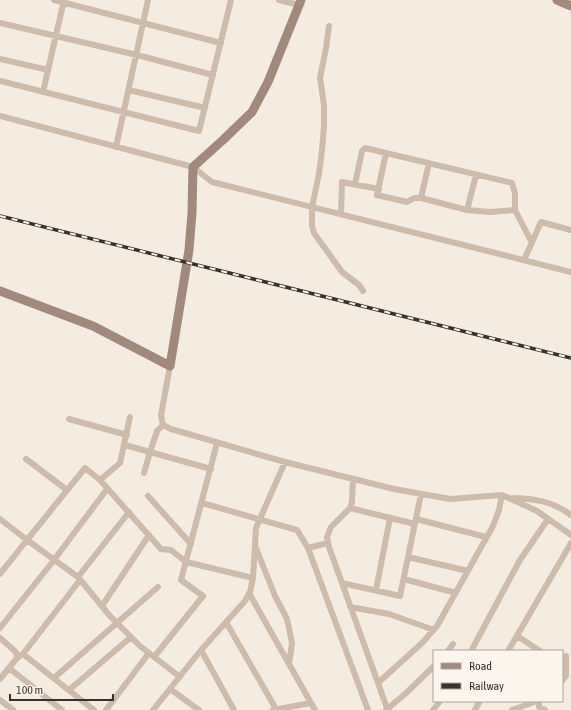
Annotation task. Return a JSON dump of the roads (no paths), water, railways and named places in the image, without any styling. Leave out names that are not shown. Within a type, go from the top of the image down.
[{"type":"street","points":[[54,0],[64,1],[221,43]]},
{"type":"street","points":[[116,146],[148,0]]},
{"type":"street","points":[[0,81],[199,131],[231,0]]},
{"type":"street","points":[[279,0],[300,3],[268,82],[252,112],[193,167],[192,213],[189,250],[161,415],[163,425],[171,430],[285,462],[421,494],[450,499],[502,495],[538,511],[571,535]]},
{"type":"street","points":[[557,0],[571,6]]},
{"type":"street","points":[[43,92],[64,1]]},
{"type":"street","points":[[0,23],[137,55],[213,75]]},
{"type":"street","points":[[329,26],[320,78],[324,106],[322,150],[311,218],[314,234],[342,272],[359,285],[363,291]]},
{"type":"street","points":[[0,59],[48,70]]},
{"type":"street","points":[[129,90],[205,108]]},
{"type":"street","points":[[0,116],[193,167],[212,182],[571,272]]},
{"type":"street","points":[[355,184],[362,152],[365,148],[512,183],[515,193],[515,210],[532,243]]},
{"type":"street","points":[[386,153],[377,195],[407,202],[414,198],[421,198],[467,210],[490,212],[515,210]]},
{"type":"street","points":[[421,198],[429,163]]},
{"type":"street","points":[[467,210],[476,174]]},
{"type":"street","points":[[341,214],[342,182],[378,189]]},
{"type":"street","points":[[524,260],[542,222],[571,230]]},
{"type":"street","points":[[0,291],[93,326],[170,366]]},
{"type":"street","points":[[100,480],[120,463],[130,417]]},
{"type":"street","points":[[69,419],[127,435]]},
{"type":"street","points":[[144,473],[157,430],[163,425]]},
{"type":"street","points":[[106,710],[203,596],[182,580],[217,443]]},
{"type":"street","points":[[125,445],[211,469]]},
{"type":"street","points":[[26,459],[67,490]]},
{"type":"street","points":[[153,710],[201,650],[245,601],[253,578],[256,528],[285,462]]},
{"type":"street","points":[[0,574],[85,468],[100,480],[161,550],[171,550],[186,562],[253,578]]},
{"type":"street","points":[[353,479],[352,502],[350,508],[331,527],[326,537],[386,709],[405,694],[433,667]]},
{"type":"street","points":[[0,628],[54,560],[107,489]]},
{"type":"street","points":[[342,583],[400,596],[421,494]]},
{"type":"street","points":[[378,683],[434,630],[486,537],[499,510],[502,495]]},
{"type":"street","points":[[148,496],[190,544]]},
{"type":"street","points":[[509,498],[536,499],[561,508],[571,515]]},
{"type":"street","points":[[202,503],[297,530],[308,548],[368,710]]},
{"type":"street","points":[[350,508],[390,518],[486,537]]},
{"type":"street","points":[[0,679],[17,658],[23,654],[129,512]]},
{"type":"street","points":[[376,590],[390,518]]},
{"type":"street","points":[[0,519],[79,579],[131,637],[180,677]]},
{"type":"street","points":[[471,650],[520,560],[548,519]]},
{"type":"street","points":[[102,606],[149,536]]},
{"type":"street","points":[[308,548],[328,543]]},
{"type":"street","points":[[509,650],[571,543]]},
{"type":"street","points":[[255,545],[275,596],[287,619],[292,643],[289,664]]},
{"type":"street","points":[[408,557],[468,571]]},
{"type":"street","points":[[0,561],[6,566]]},
{"type":"street","points":[[404,579],[456,593]]},
{"type":"street","points":[[54,678],[158,587]]},
{"type":"street","points":[[249,593],[315,710]]},
{"type":"street","points":[[350,607],[389,614],[434,630]]},
{"type":"street","points":[[226,622],[274,709],[311,703]]},
{"type":"street","points":[[517,636],[538,650]]},
{"type":"street","points":[[69,690],[131,637]]},
{"type":"street","points":[[0,638],[16,652],[17,658]]},
{"type":"street","points":[[449,650],[453,644]]},
{"type":"street","points":[[201,650],[234,710]]},
{"type":"street","points":[[23,654],[94,710]]},
{"type":"street","points":[[565,678],[566,656]]},
{"type":"street","points":[[9,668],[62,710]]},
{"type":"street","points":[[170,689],[199,710]]},
{"type":"street","points":[[0,700],[13,710]]},
{"type":"street","points":[[433,710],[439,702]]},
{"type":"street","points":[[512,710],[539,706]]},
{"type":"railway","points":[[0,216],[571,358]]}]
